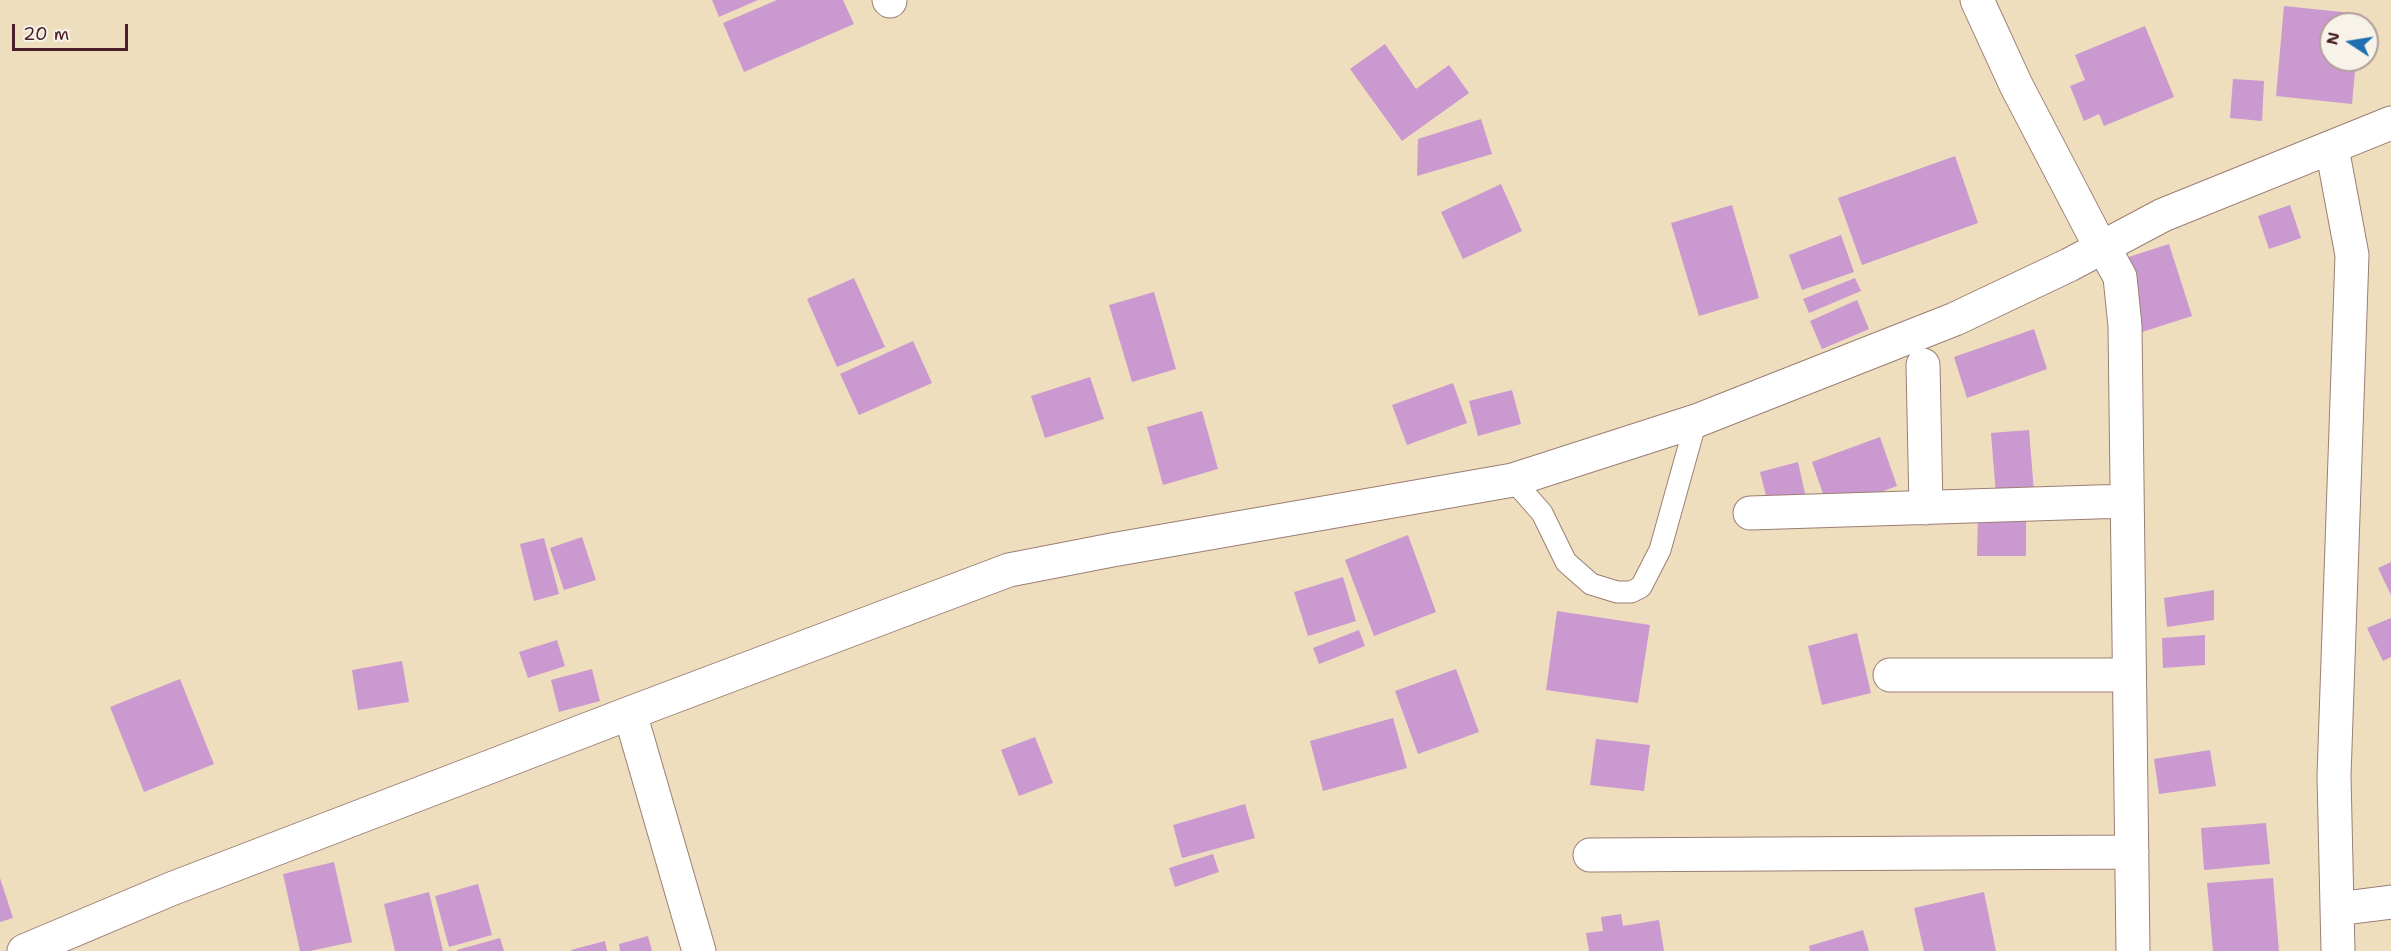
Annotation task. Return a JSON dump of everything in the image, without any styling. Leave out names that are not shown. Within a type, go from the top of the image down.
[{"type":"street","points":[[1977,0],[2016,85],[2100,246],[2109,257],[2120,278],[2125,326],[2133,951]]},
{"type":"street","points":[[24,951],[171,890],[1009,570],[1513,480],[1696,421],[1956,319],[2069,265],[2100,246],[2163,215],[2391,123]]},
{"type":"street","points":[[2332,148],[2352,255],[2334,776],[2338,951]]},
{"type":"street","points":[[1923,365],[1926,508]]},
{"type":"street","points":[[1750,513],[2127,501]]},
{"type":"street","points":[[1890,675],[2129,675]]},
{"type":"street","points":[[630,713],[699,951]]},
{"type":"street","points":[[1590,855],[2132,852]]},
{"type":"street","points":[[2337,909],[2391,902]]},
{"type":"lane","points":[[1513,480],[1542,513],[1566,562],[1591,584],[1617,592],[1630,592],[1641,587],[1660,550],[1696,421]]},
{"type":"building","points":[[712,0],[758,0],[719,17]]},
{"type":"building","points":[[777,0],[843,0],[854,24],[744,72],[723,23]]},
{"type":"building","points":[[2284,6],[2342,12],[2319,12],[2319,72],[2355,72],[2352,104],[2276,96]]},
{"type":"building","points":[[2145,26],[2174,97],[2104,126],[2099,114],[2084,121],[2070,86],[2085,80],[2075,55]]},
{"type":"building","points":[[1385,44],[1416,89],[1449,65],[1469,93],[1402,141],[1350,69]]},
{"type":"building","points":[[2233,79],[2264,81],[2262,121],[2230,118]]},
{"type":"building","points":[[1481,119],[1492,154],[1417,176],[1418,139]]},
{"type":"building","points":[[1955,156],[1978,223],[1862,265],[1838,198]]},
{"type":"building","points":[[1501,184],[1522,231],[1463,259],[1441,212]]},
{"type":"building","points":[[1732,205],[1759,298],[1699,316],[1671,223]]},
{"type":"building","points":[[2290,205],[2301,238],[2269,249],[2258,216]]},
{"type":"building","points":[[1841,235],[1854,272],[1802,290],[1789,255]]},
{"type":"building","points":[[2169,244],[2192,316],[2139,333],[2116,261]]},
{"type":"building","points":[[854,278],[885,347],[837,367],[807,299]]},
{"type":"building","points":[[1855,278],[1861,291],[1809,313],[1803,299]]},
{"type":"building","points":[[1154,292],[1176,369],[1132,382],[1109,305]]},
{"type":"building","points":[[1857,300],[1869,329],[1822,349],[1810,321]]},
{"type":"building","points":[[2034,329],[2047,369],[1967,398],[1954,357]]},
{"type":"building","points":[[913,341],[932,383],[859,415],[840,374]]},
{"type":"building","points":[[1090,377],[1104,419],[1045,438],[1031,396]]},
{"type":"building","points":[[1453,383],[1467,423],[1407,445],[1392,405]]},
{"type":"building","points":[[1512,390],[1521,424],[1478,436],[1469,401]]},
{"type":"building","points":[[1202,411],[1218,469],[1163,485],[1147,427]]},
{"type":"building","points":[[2029,430],[2034,492],[1996,496],[1991,433]]},
{"type":"building","points":[[1880,437],[1897,486],[1829,511],[1812,462]]},
{"type":"building","points":[[1798,462],[1806,498],[1769,507],[1760,472]]},
{"type":"building","points":[[1978,513],[2026,514],[2026,556],[1977,556]]},
{"type":"building","points":[[1408,535],[1436,612],[1374,636],[1345,560]]},
{"type":"building","points":[[582,537],[596,580],[564,590],[550,548]]},
{"type":"building","points":[[544,538],[559,594],[534,601],[520,544]]},
{"type":"building","points":[[2391,562],[2391,595],[2378,568]]},
{"type":"building","points":[[1343,577],[1356,621],[1308,636],[1294,592]]},
{"type":"building","points":[[2214,590],[2214,620],[2167,627],[2164,598]]},
{"type":"building","points":[[1557,611],[1650,625],[1638,703],[1546,690]]},
{"type":"building","points":[[2391,618],[2391,657],[2383,661],[2367,628]]},
{"type":"building","points":[[1359,630],[1365,646],[1319,664],[1313,648]]},
{"type":"building","points":[[1857,633],[1871,693],[1822,705],[1808,646]]},
{"type":"building","points":[[2205,635],[2205,665],[2163,668],[2162,638]]},
{"type":"building","points":[[557,640],[565,666],[528,678],[519,652]]},
{"type":"building","points":[[402,661],[409,702],[358,710],[352,670]]},
{"type":"building","points":[[592,669],[600,701],[559,712],[551,680]]},
{"type":"building","points":[[1456,669],[1479,732],[1418,754],[1395,691]]},
{"type":"building","points":[[180,679],[214,764],[144,792],[110,707]]},
{"type":"building","points":[[1393,718],[1407,768],[1323,791],[1310,741]]},
{"type":"building","points":[[1035,737],[1053,783],[1019,796],[1001,750]]},
{"type":"building","points":[[1596,739],[1650,745],[1644,791],[1590,785]]},
{"type":"building","points":[[2210,750],[2216,786],[2159,794],[2154,759]]},
{"type":"building","points":[[1245,804],[1255,838],[1182,858],[1173,825]]},
{"type":"building","points":[[2266,823],[2270,864],[2204,870],[2201,828]]},
{"type":"building","points":[[1213,854],[1219,872],[1175,887],[1169,868]]},
{"type":"building","points":[[334,862],[352,942],[300,951],[283,874]]},
{"type":"building","points":[[0,878],[13,918],[0,922]]},
{"type":"building","points":[[2273,878],[2279,951],[2213,951],[2207,883]]},
{"type":"building","points":[[478,884],[492,935],[449,947],[435,896]]},
{"type":"building","points":[[429,892],[443,951],[395,951],[384,904]]},
{"type":"building","points":[[1984,892],[1996,951],[1924,951],[1914,908]]},
{"type":"building","points":[[1621,914],[1623,926],[1659,920],[1664,951],[1589,951],[1586,933],[1603,931],[1601,917]]},
{"type":"building","points":[[1863,930],[1869,951],[1810,951],[1809,946]]},
{"type":"building","points":[[648,936],[652,951],[620,951],[619,944]]},
{"type":"building","points":[[500,938],[504,951],[457,951],[457,950]]},
{"type":"building","points":[[605,941],[607,951],[571,950]]}]
